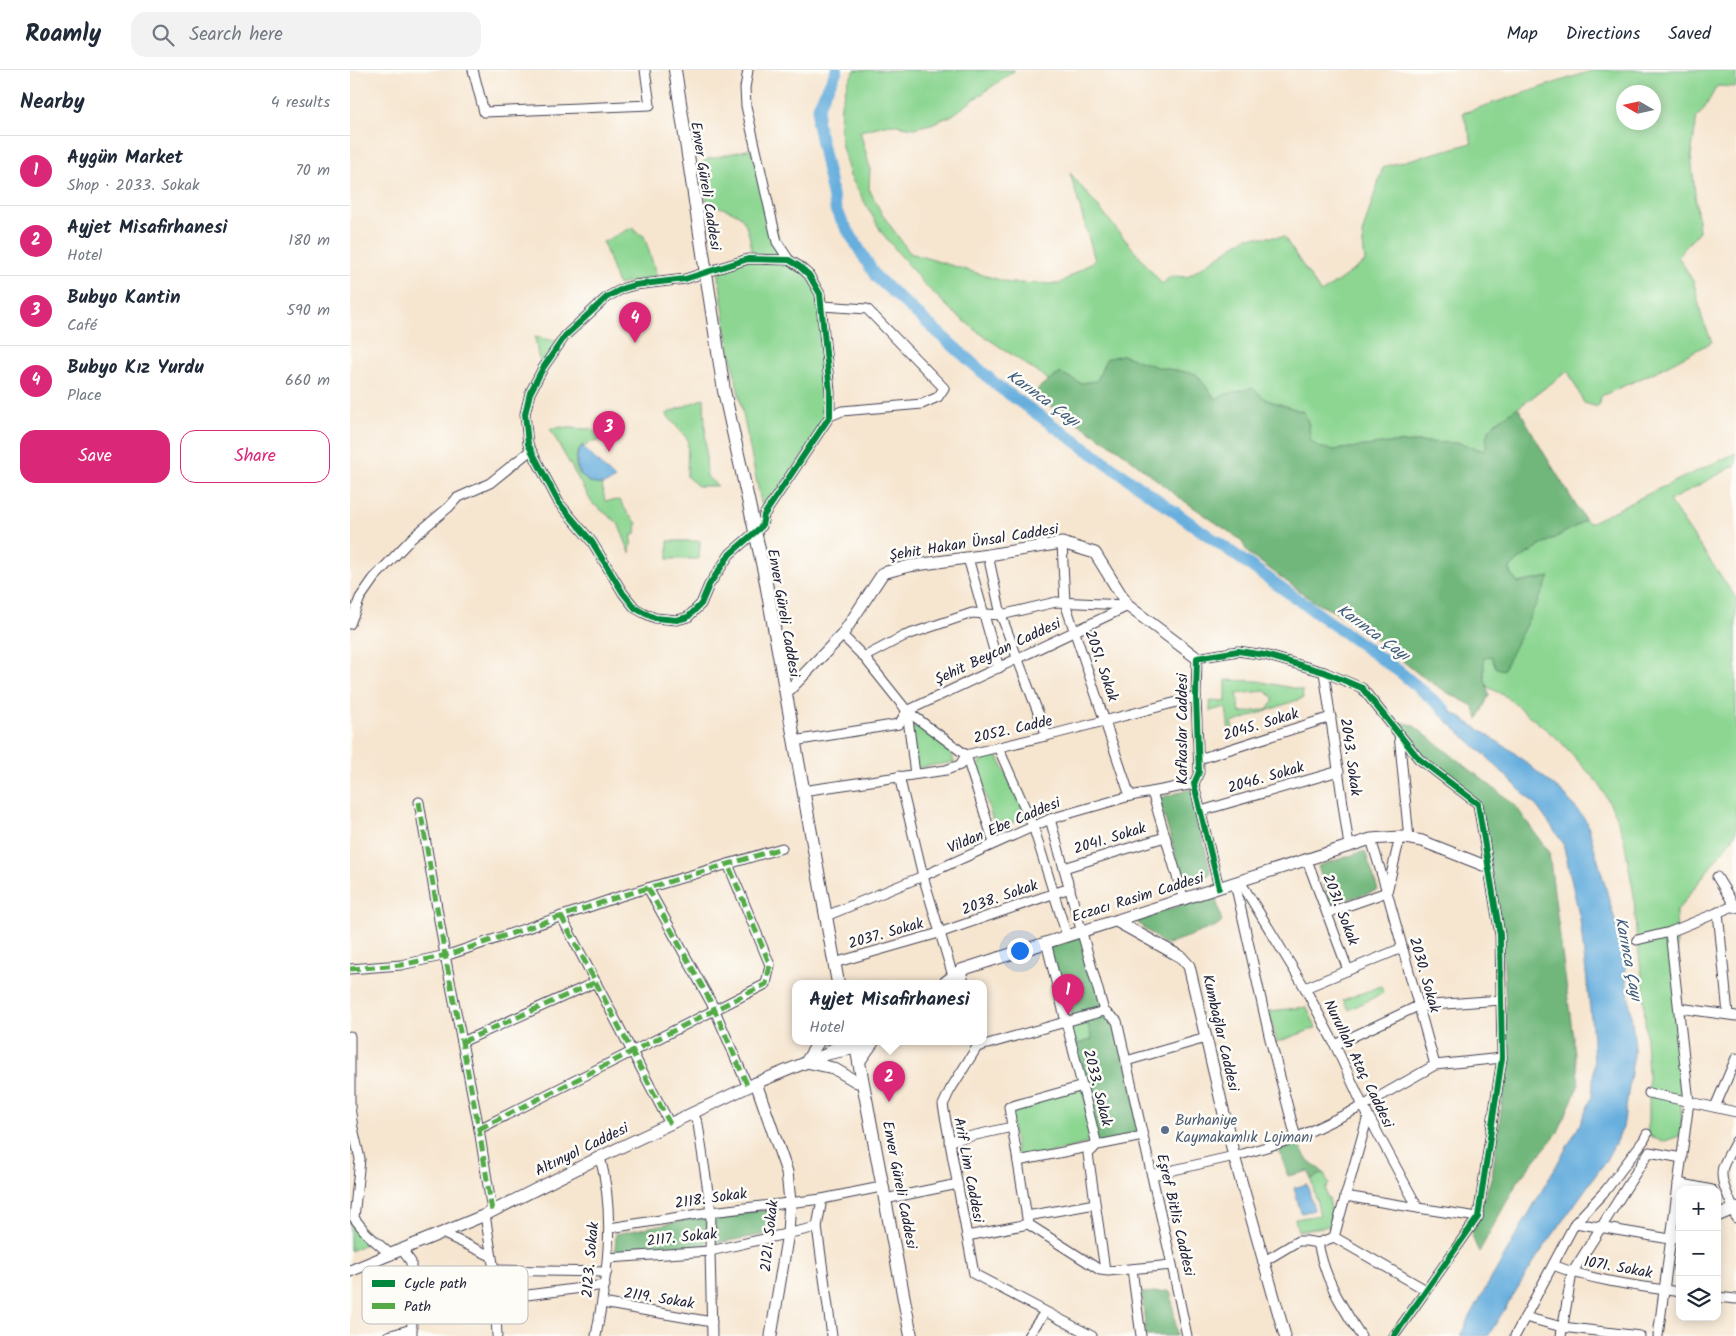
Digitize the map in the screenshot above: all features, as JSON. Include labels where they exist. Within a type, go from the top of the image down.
[{"type":"main road","name":"Enver Güreli Caddesi","points":[[675,70],[731,388],[810,790],[844,980]]},
{"type":"main road","name":"Enver Güreli Caddesi","points":[[684,70],[710,271]]},
{"type":"main road","name":"Enver Güreli Caddesi","points":[[759,529],[837,980]]},
{"type":"main road","name":"Şehit Hakan Ünsal Caddesi","points":[[790,689],[842,635],[883,573],[909,566],[1062,542],[1096,553],[1128,606]]},
{"type":"main road","points":[[1128,606],[1197,658]]},
{"type":"main road","name":"Eczacı Rasim Caddesi","points":[[948,980],[957,973],[1046,942],[1184,900],[1371,839],[1405,838],[1422,841],[1488,867]]},
{"type":"main road","name":"Kumbağlar Caddesi","points":[[1116,921],[1186,961],[1189,966],[1234,1156],[1284,1336]]},
{"type":"main road","points":[[817,1045],[806,1062],[833,1068],[858,1082]]},
{"type":"main road","name":"Altınyol Caddesi","points":[[363,1266],[489,1213],[600,1157],[752,1085],[850,1045]]},
{"type":"main road","name":"Enver Güreli Caddesi","points":[[852,1045],[859,1062],[911,1336]]},
{"type":"main road","name":"Enver Güreli Caddesi","points":[[852,1045],[876,1188],[904,1336]]},
{"type":"main road","points":[[859,1062],[871,1045]]},
{"type":"main road","name":"2121. Sokak","points":[[752,1085],[787,1172],[790,1202],[788,1233],[771,1336]]},
{"type":"main road","points":[[1721,1215],[1735,1212]]},
{"type":"main road","name":"Altınyol Caddesi","points":[[350,1271],[362,1266]]},
{"type":"street","points":[[472,70],[484,112],[650,105],[645,70]]},
{"type":"street","points":[[748,70],[745,88],[746,106],[777,242],[788,260]]},
{"type":"street","points":[[822,306],[867,309],[944,388],[938,397],[922,404],[842,411],[830,416],[764,515],[759,529],[730,554],[718,571],[701,604],[688,617],[677,620],[655,618],[635,608],[623,593],[592,542],[559,503],[528,444],[525,414],[530,393],[543,368],[565,336],[607,297],[624,288],[645,283],[685,279],[748,258],[788,260],[799,266],[809,275],[820,294],[830,392],[830,416]]},
{"type":"street","points":[[350,624],[360,598],[374,578],[412,538],[450,507],[457,498],[490,483],[531,450]]},
{"type":"street","name":"2051. Sokak","points":[[1062,542],[1065,603],[1130,796]]},
{"type":"street","points":[[988,555],[1001,615],[1047,736]]},
{"type":"street","points":[[968,558],[998,668]]},
{"type":"street","points":[[864,657],[904,636],[972,613],[1001,615],[1056,602],[1128,606]]},
{"type":"street","name":"Şehit Beycan Caddesi","points":[[800,740],[898,724],[907,711],[1128,606]]},
{"type":"street","points":[[842,635],[864,657],[907,711],[966,755],[994,843]]},
{"type":"street","points":[[1197,658],[1238,651],[1265,655],[1324,672],[1362,688],[1419,759],[1478,804],[1500,935],[1502,1058],[1478,1217],[1394,1336]]},
{"type":"street","name":"Kafkaslar Caddesi","points":[[1197,658],[1196,697],[1199,772],[1194,784],[1220,888]]},
{"type":"street","name":"2043. Sokak","points":[[1324,672],[1349,846]]},
{"type":"street","name":"2052. Cadde","points":[[810,790],[946,770],[960,765],[966,755],[1196,697]]},
{"type":"street","points":[[907,711],[915,774]]},
{"type":"street","name":"2045. Sokak","points":[[1199,759],[1331,718]]},
{"type":"street","name":"2030. Sokak","points":[[1387,892],[1405,838],[1399,734]]},
{"type":"street","points":[[998,747],[1033,826],[1067,936]]},
{"type":"street","name":"2046. Sokak","points":[[1201,812],[1338,771]]},
{"type":"street","points":[[899,776],[939,933],[962,980]]},
{"type":"street","name":"Vildan Ebe Caddesi","points":[[831,914],[924,876],[1050,819],[1130,796],[1194,784]]},
{"type":"street","points":[[1152,792],[1184,900]]},
{"type":"street","points":[[419,802],[445,955],[478,1128],[489,1213],[493,1266]]},
{"type":"street","name":"Eşref Bitlis Caddesi","points":[[1050,819],[1104,1011],[1116,1021],[1152,1175],[1186,1336]]},
{"type":"street","name":"2041. Sokak","points":[[1064,868],[1165,837]]},
{"type":"street","name":"2030. Sokak","points":[[1371,839],[1435,1065]]},
{"type":"street","points":[[350,969],[401,965],[445,955],[648,888],[782,848]]},
{"type":"street","name":"2031. Sokak","points":[[1306,860],[1348,970]]},
{"type":"street","points":[[478,1128],[766,984],[770,965],[728,864]]},
{"type":"street","points":[[1637,940],[1670,932],[1736,906],[1717,877]]},
{"type":"street","points":[[1238,882],[1269,1035],[1296,1138]]},
{"type":"street","name":"Nurullah Ataç Caddesi","points":[[1238,882],[1305,988],[1335,1045],[1368,1116],[1418,1208]]},
{"type":"street","points":[[648,888],[715,1010],[752,1085]]},
{"type":"street","name":"2038. Sokak","points":[[939,933],[1070,888]]},
{"type":"street","points":[[1327,913],[1387,892]]},
{"type":"street","points":[[1678,1008],[1732,1015],[1718,912]]},
{"type":"street","points":[[561,916],[670,1124]]},
{"type":"street","points":[[1658,1336],[1664,1290],[1675,1236],[1678,1183],[1689,1102],[1670,932]]},
{"type":"street","name":"2037. Sokak","points":[[841,961],[939,933]]},
{"type":"street","name":"2033. Sokak","points":[[1046,942],[1083,1086],[1095,1145],[1088,1154],[1105,1270]]},
{"type":"street","points":[[1305,988],[1402,948]]},
{"type":"street","points":[[462,1042],[596,982]]},
{"type":"street","points":[[1335,1045],[1418,1006],[1501,1000]]},
{"type":"street","name":"Arif Lim Caddesi","points":[[987,1042],[1104,1011]]},
{"type":"street","points":[[350,1036],[350,1107],[360,1159],[352,1217],[367,1234],[391,1255]]},
{"type":"street","points":[[1126,1062],[1206,1038]]},
{"type":"street","name":"Arif Lim Caddesi","points":[[976,1045],[943,1105],[973,1271],[976,1275],[1092,1336]]},
{"type":"street","points":[[1152,1175],[1234,1156],[1296,1138],[1363,1106],[1435,1065],[1502,1058]]},
{"type":"street","points":[[1715,1107],[1736,1058]]},
{"type":"street","points":[[1083,1086],[1011,1105],[1008,1109],[1028,1220],[1100,1270],[1172,1265]]},
{"type":"street","points":[[1649,1094],[1736,1112]]},
{"type":"street","points":[[693,1113],[698,1124],[712,1212],[710,1251],[712,1336]]},
{"type":"street","points":[[1334,1237],[1368,1116]]},
{"type":"street","points":[[949,1141],[1012,1127]]},
{"type":"street","points":[[1515,1336],[1575,1223],[1606,1190],[1644,1140],[1646,1134]]},
{"type":"street","points":[[1018,1161],[1143,1136]]},
{"type":"street","points":[[1735,1212],[1723,1182],[1722,1168],[1736,1141]]},
{"type":"street","points":[[1562,1331],[1572,1273],[1649,1152],[1682,1158]]},
{"type":"street","name":"2123. Sokak","points":[[596,1336],[607,1272],[610,1228],[600,1157]]},
{"type":"street","points":[[1678,1183],[1693,1186]]},
{"type":"street","points":[[885,1200],[958,1184]]},
{"type":"street","name":"2118. Sokak","points":[[610,1228],[712,1212],[822,1199],[876,1188]]},
{"type":"street","points":[[1721,1192],[1728,1193]]},
{"type":"street","points":[[1345,1196],[1478,1217]]},
{"type":"street","points":[[822,1199],[817,1226],[832,1336]]},
{"type":"street","points":[[967,1236],[1095,1204]]},
{"type":"street","points":[[1575,1223],[1600,1228],[1675,1236]]},
{"type":"street","name":"2117. Sokak","points":[[608,1258],[710,1251],[817,1226]]},
{"type":"street","points":[[442,1233],[491,1256]]},
{"type":"street","points":[[1334,1237],[1426,1290]]},
{"type":"street","points":[[1263,1262],[1298,1242],[1318,1243],[1334,1237]]},
{"type":"street","points":[[1318,1243],[1321,1260],[1333,1291],[1361,1336]]},
{"type":"street","points":[[403,1250],[412,1262],[412,1266]]},
{"type":"street","name":"1071. Sokak","points":[[1552,1266],[1572,1273],[1676,1292]]},
{"type":"street","points":[[1132,1268],[1141,1336]]},
{"type":"street","points":[[528,1271],[607,1272]]},
{"type":"street","points":[[528,1295],[605,1285]]},
{"type":"street","points":[[1721,1297],[1736,1299]]},
{"type":"street","name":"2119. Sokak","points":[[602,1304],[712,1322]]},
{"type":"street","points":[[1028,1336],[1046,1312]]},
{"type":"street","points":[[1525,1317],[1562,1331],[1640,1336]]},
{"type":"street","points":[[388,1336],[412,1333]]},
{"type":"green space","points":[[855,70],[1015,70],[951,116],[931,124],[914,128],[890,124],[860,131],[870,168],[869,189],[882,214],[910,253],[1010,283],[1059,284],[1095,260],[1070,173],[1162,284],[1171,276],[1187,277],[1247,237],[1284,237],[1321,293],[1365,262],[1362,234],[1383,167],[1472,143],[1463,113],[1594,70],[1736,70],[1736,87],[1717,86],[1703,111],[1697,116],[1691,156],[1699,231],[1678,256],[1694,283],[1702,318],[1712,342],[1653,373],[1601,396],[1598,407],[1584,403],[1568,371],[1504,418],[1495,422],[1484,451],[1460,443],[1419,442],[1389,443],[1334,450],[1318,447],[1310,439],[1309,425],[1304,412],[1267,400],[1252,388],[1227,394],[1216,399],[1196,374],[1157,367],[1122,355],[1106,359],[1097,381],[1080,383],[1061,373],[1049,380],[978,332],[952,311],[924,284],[882,233],[850,176],[841,143],[841,104],[848,81]]},
{"type":"green space","points":[[751,149],[784,254],[753,255],[747,229],[741,217],[707,203],[704,160]]},
{"type":"green space","points":[[633,227],[636,232],[644,236],[657,276],[618,285],[603,242]]},
{"type":"green space","points":[[748,259],[789,260],[799,266],[820,294],[830,416],[763,512],[727,336],[718,269]]},
{"type":"green space","points":[[535,337],[561,342],[543,368],[538,356]]},
{"type":"green space","points":[[1122,355],[1157,367],[1196,374],[1216,399],[1227,394],[1252,388],[1267,400],[1304,412],[1309,425],[1310,439],[1318,447],[1334,450],[1389,443],[1419,442],[1460,443],[1484,451],[1487,444],[1486,438],[1491,427],[1518,407],[1585,520],[1536,548],[1510,568],[1510,573],[1518,583],[1550,577],[1503,670],[1496,668],[1491,656],[1484,657],[1484,676],[1489,695],[1478,719],[1473,706],[1420,675],[1352,620],[1316,603],[1248,553],[1241,540],[1177,496],[1118,449],[1037,397],[1036,391],[1042,385],[1061,373],[1080,383],[1097,381],[1106,359]]},
{"type":"green space","points":[[704,398],[707,477],[718,486],[698,486],[687,477],[688,440],[666,414]]},
{"type":"green space","points":[[558,427],[591,428],[602,440],[589,443],[584,447],[582,445],[578,452],[576,465],[578,471],[587,481],[602,485],[605,501],[620,500],[628,514],[637,523],[636,534],[632,535],[630,553],[618,523],[592,503],[550,429]]},
{"type":"green space","points":[[1736,453],[1736,465],[1669,501],[1736,598],[1736,833],[1676,912],[1682,1135],[1662,1142],[1647,1134],[1649,1093],[1643,985],[1636,933],[1634,896],[1624,839],[1615,813],[1599,784],[1560,741],[1505,696],[1486,686],[1483,666],[1484,657],[1491,656],[1493,659],[1550,577],[1517,583],[1510,573],[1510,568],[1518,561],[1585,520],[1590,523]]},
{"type":"green space","points":[[668,541],[700,541],[699,559],[668,559]]},
{"type":"green space","points":[[1226,680],[1258,681],[1302,690],[1303,698],[1232,723],[1234,739],[1230,740],[1226,707],[1210,711],[1210,701],[1226,702]],"holes":[[[1265,691],[1273,697],[1273,702],[1269,709],[1240,713],[1237,694]]]},
{"type":"green space","points":[[1401,722],[1413,725],[1515,805],[1549,853],[1579,1084],[1558,1132],[1518,1181],[1479,1252],[1471,1234],[1492,1176],[1508,1059],[1504,966],[1477,801],[1413,755]]},
{"type":"green space","points":[[925,725],[933,735],[950,747],[954,762],[916,768],[911,728]]},
{"type":"green space","points":[[997,755],[1027,817],[995,829],[978,769],[980,761]]},
{"type":"green space","points":[[1192,789],[1211,874],[1184,884],[1159,798]]},
{"type":"green space","points":[[1365,851],[1378,890],[1330,905],[1318,866]]},
{"type":"green space","points":[[1215,895],[1222,922],[1219,925],[1165,945],[1138,923],[1137,919]]},
{"type":"green space","points":[[1082,931],[1104,1011],[1117,1021],[1143,1136],[1095,1145],[1072,1045],[1092,1040],[1086,1017],[1074,1020],[1070,1008],[1063,1010],[1046,942]]},
{"type":"green space","points":[[1381,986],[1383,993],[1349,1010],[1343,1000]]},
{"type":"green space","points":[[1307,1007],[1316,1028],[1277,1042],[1269,1011]]},
{"type":"green space","points":[[1086,1017],[1092,1040],[1072,1045],[1066,1022]]},
{"type":"green space","points":[[1083,1086],[1096,1141],[1018,1161],[1009,1107]]},
{"type":"green space","points":[[1297,1143],[1307,1159],[1324,1173],[1311,1179],[1309,1171],[1288,1176],[1279,1150]]},
{"type":"green space","points":[[1324,1173],[1329,1184],[1325,1189],[1327,1198],[1329,1198],[1332,1215],[1329,1226],[1298,1231],[1295,1219],[1320,1215],[1311,1179]]},
{"type":"green space","points":[[775,1209],[776,1230],[773,1233],[717,1243],[714,1241],[715,1216]]},
{"type":"green space","points":[[707,1216],[706,1247],[619,1254],[615,1251],[616,1234]]},
{"type":"green space","points":[[350,1217],[375,1240],[350,1251]]},
{"type":"green space","points":[[1168,1291],[1171,1293],[1177,1336],[1146,1336],[1142,1293]]},
{"type":"water","points":[[582,446],[615,479],[598,484],[583,478],[577,463]]},
{"type":"water","points":[[1432,699],[1512,751],[1564,794],[1587,822],[1622,945],[1635,1045],[1623,1128],[1605,1162],[1537,1257],[1488,1336],[1460,1336],[1579,1126],[1592,1097],[1594,1064],[1592,1027],[1580,919],[1563,843],[1538,808],[1485,755],[1439,713]]},
{"type":"water","points":[[1307,1184],[1314,1210],[1301,1213],[1294,1188]]},
{"type":"waterway","name":"Karınca Çayı","points":[[837,70],[819,105],[817,122],[836,211],[876,277],[999,387],[1400,672],[1445,710]]},
{"type":"marked path","points":[[419,802],[445,955],[479,1129],[492,1211]]},
{"type":"marked path","points":[[350,969],[401,965],[451,954],[621,896],[782,848]]},
{"type":"marked path","points":[[479,1129],[766,984],[770,965],[728,864]]},
{"type":"marked path","points":[[648,888],[713,1006],[748,1087]]},
{"type":"marked path","points":[[561,916],[670,1124]]},
{"type":"marked path","points":[[462,1042],[596,982]]},
{"type":"cycle path","points":[[748,259],[789,260],[809,275],[820,294],[830,392],[830,416],[764,515],[762,526],[730,554],[709,585],[701,604],[688,617],[677,620],[655,618],[635,608],[623,593],[592,542],[559,503],[528,444],[525,414],[530,393],[543,368],[565,336],[607,297],[624,288],[635,285],[685,279],[748,259]]},
{"type":"cycle path","points":[[1219,888],[1194,784],[1199,772],[1196,697],[1197,658],[1238,651],[1265,655],[1324,672],[1362,688],[1419,759],[1478,804],[1500,935],[1502,1058],[1478,1217],[1394,1336]]},
{"type":"place","name":"Bubyo Kız Yurdu","points":[[635,343]]},
{"type":"place","name":"Bubyo Kantin","points":[[609,452]]},
{"type":"place","name":"Aygün Market","points":[[1068,1015]]},
{"type":"place","name":"Ayjet Misafirhanesi","points":[[889,1102]]},
{"type":"place","name":"Burhaniye Kaymakamlık Lojmanı","points":[[1165,1130]]}]
